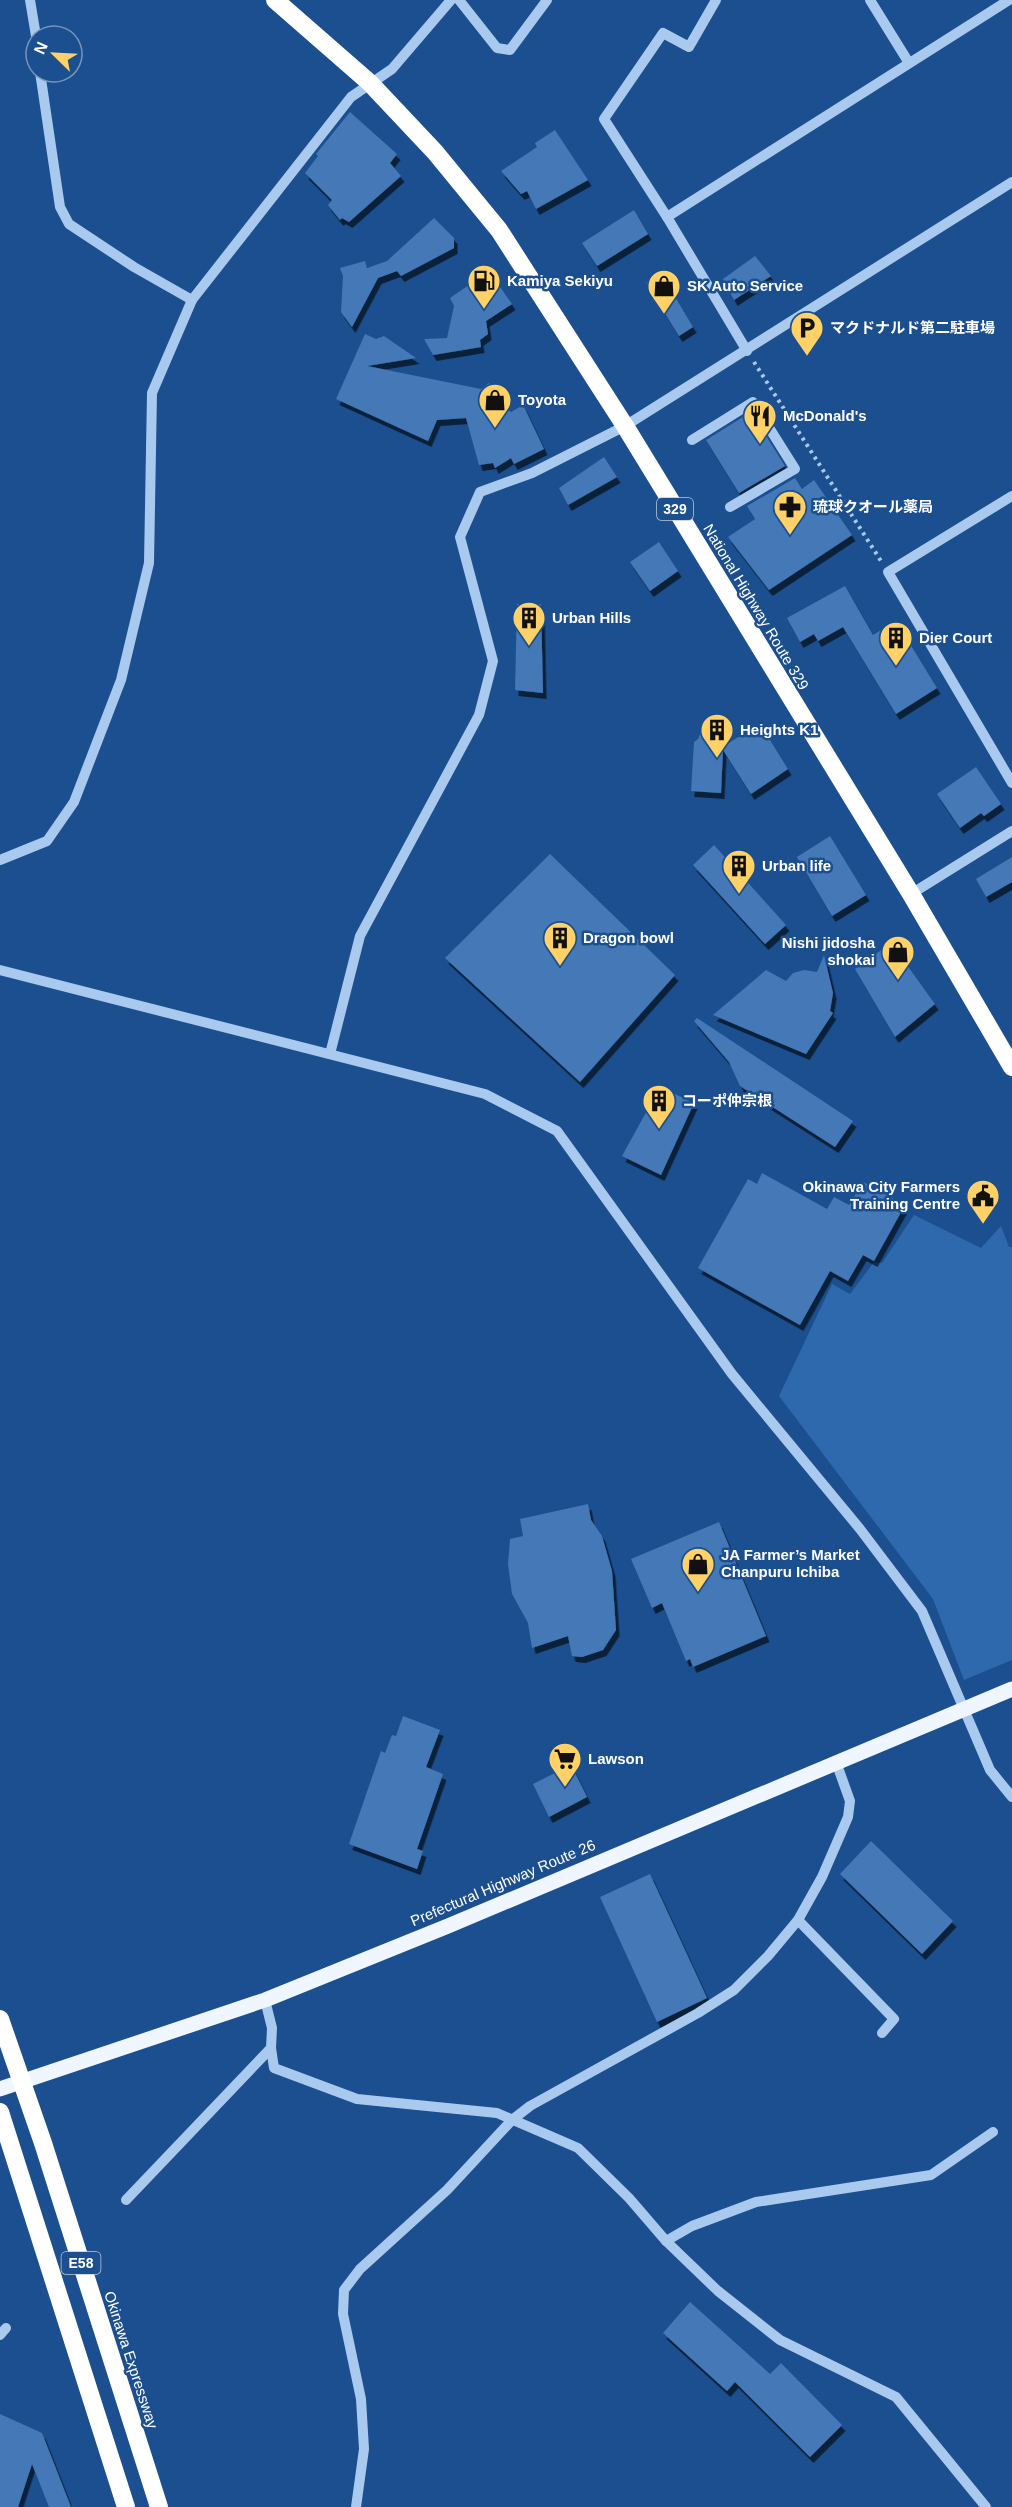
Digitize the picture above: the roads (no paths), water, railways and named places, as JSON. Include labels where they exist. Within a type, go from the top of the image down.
[{"type":"highway","name":"National Highway Route 329","points":[[275,0],[370,83],[435,152],[499,230],[625,426],[911,894],[1012,1067]]},
{"type":"highway","name":"Okinawa Expressway","points":[[0,2019],[43,2144],[159,2507]]},
{"type":"highway","name":"E58","points":[[0,2112],[126,2507]]},
{"type":"main road","name":"Prefectural Highway Route 26","points":[[0,2089],[265,2000],[448,1926],[1012,1689]]},
{"type":"street","points":[[30,0],[34,24]]},
{"type":"street","points":[[0,860],[47,841],[74,802],[121,680],[150,563],[152,393],[192,300],[351,97],[392,69],[451,0]]},
{"type":"street","points":[[459,0],[497,48],[510,50],[547,0]]},
{"type":"street","points":[[716,0],[689,47],[663,33],[604,119],[667,217],[747,351]]},
{"type":"street","points":[[870,0],[909,63]]},
{"type":"street","points":[[667,217],[1009,0]]},
{"type":"street","points":[[42,84],[60,207],[69,224],[134,267],[192,300]]},
{"type":"street","points":[[330,1054],[360,936],[479,715],[493,662],[460,537],[480,492],[532,473],[625,426],[1012,183]]},
{"type":"street","points":[[692,440],[753,402],[795,470],[730,507]]},
{"type":"street","points":[[1012,496],[888,572],[1012,783]]},
{"type":"street","points":[[911,894],[1012,831]]},
{"type":"street","points":[[0,970],[485,1094],[557,1131],[732,1374],[860,1529],[922,1611],[990,1770],[1012,1797]]},
{"type":"street","points":[[356,2507],[364,2449],[362,2409],[343,2314],[344,2290],[360,2269],[447,2190],[512,2120],[530,2106],[698,2013],[734,1990],[768,1956],[798,1920],[822,1877],[848,1816],[850,1801],[836,1762]]},
{"type":"street","points":[[798,1920],[894,2019],[882,2033]]},
{"type":"street","points":[[265,2000],[272,2028],[271,2048],[274,2068],[357,2099],[497,2113],[578,2148],[629,2198],[666,2241],[718,2291],[780,2340],[896,2397],[986,2507]]},
{"type":"street","points":[[126,2200],[271,2048]]},
{"type":"street","points":[[666,2241],[692,2226],[756,2202],[931,2175],[993,2132]]},
{"type":"place","name":"Kamiya Sekiyu","points":[[484,310]]},
{"type":"place","name":"SK Auto Service","points":[[664,315]]},
{"type":"place","name":"マクドナルド第二駐車場","points":[[807,357]]},
{"type":"place","name":"Toyota","points":[[495,429]]},
{"type":"place","name":"McDonald's","points":[[760,445]]},
{"type":"place","name":"琉球クオール薬局","points":[[790,536]]},
{"type":"place","name":"Urban Hills","points":[[529,647]]},
{"type":"place","name":"Dier Court","points":[[896,667]]},
{"type":"place","name":"Heights K1","points":[[717,759]]},
{"type":"place","name":"Urban life","points":[[739,895]]},
{"type":"place","name":"Dragon bowl","points":[[560,967]]},
{"type":"place","name":"Nishi jidosha shokai","points":[[898,981]]},
{"type":"place","name":"コーポ仲宗根","points":[[659,1130]]},
{"type":"place","name":"Okinawa City Farmers Training Centre","points":[[983,1225]]},
{"type":"place","name":"JA Farmer’s Market Chanpuru Ichiba","points":[[698,1593]]},
{"type":"place","name":"Lawson","points":[[565,1788]]}]
